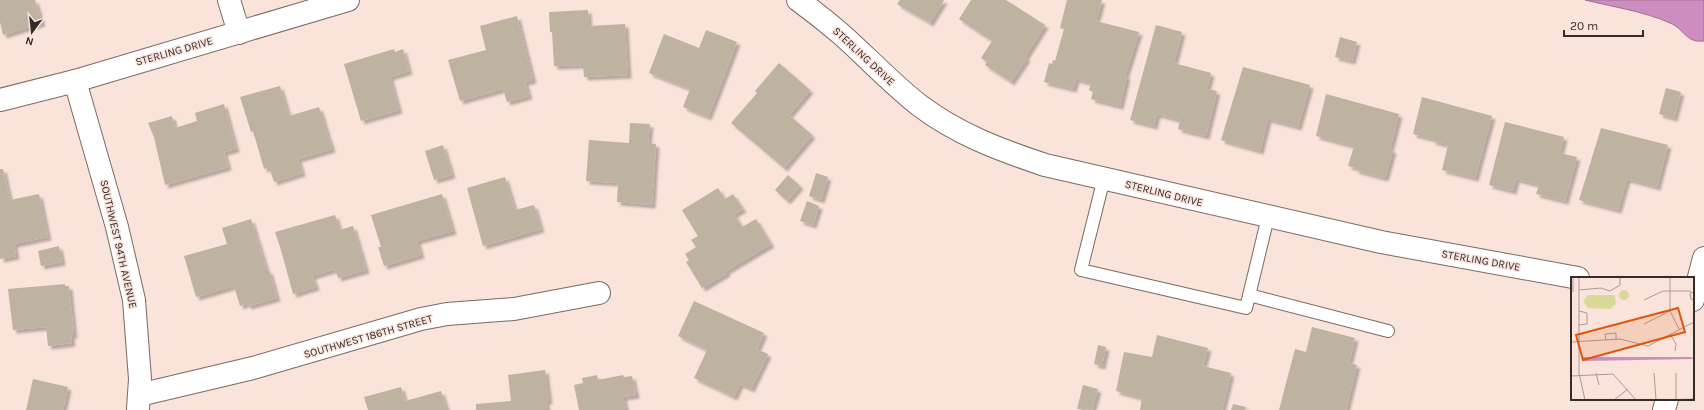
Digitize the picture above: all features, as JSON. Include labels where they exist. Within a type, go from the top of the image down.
[{"type":"street","points":[[229,0],[239,33]]},
{"type":"street","name":"STERLING DRIVE","points":[[0,100],[75,81],[348,0]]},
{"type":"street","name":"STERLING DRIVE","points":[[798,0],[841,34],[920,106],[946,123],[970,136],[1016,155],[1045,165],[1381,242],[1573,277]]},
{"type":"street","name":"SOUTHWEST 94TH AVENUE","points":[[75,81],[117,227],[134,300],[140,379],[138,403]]},
{"type":"street","points":[[1694,295],[1704,258]]},
{"type":"street","name":"SOUTHWEST 186TH STREET","points":[[138,403],[421,319],[447,314],[514,309],[599,293]]},
{"type":"street","points":[[1694,299],[1704,302]]},
{"type":"street","points":[[1664,410],[1667,400]]},
{"type":"lane","points":[[1104,178],[1081,270],[1246,308],[1268,217]]},
{"type":"lane","points":[[1249,295],[1388,331]]},
{"type":"shaded area","points":[[1585,0],[1704,0],[1704,41],[1689,38],[1675,26],[1660,19],[1639,12]]},
{"type":"building","points":[[0,0],[35,0],[42,23],[3,35],[0,22]]},
{"type":"building","points":[[900,0],[944,0],[930,23],[897,4]]},
{"type":"building","points":[[971,0],[1006,0],[1045,25],[1025,57],[1027,58],[1011,82],[985,65],[987,62],[981,58],[992,41],[959,19]]},
{"type":"building","points":[[1067,0],[1102,0],[1096,21],[1139,32],[1125,76],[1127,76],[1120,106],[1091,99],[1093,92],[1089,90],[1091,83],[1076,79],[1073,89],[1044,82],[1049,63],[1052,64],[1053,60],[1055,61],[1064,29],[1060,28]]},
{"type":"building","points":[[588,10],[589,26],[625,24],[628,75],[584,77],[583,65],[554,66],[549,12]]},
{"type":"building","points":[[517,16],[533,80],[525,82],[529,96],[507,102],[503,89],[460,101],[448,60],[486,50],[480,26]]},
{"type":"building","points":[[1156,25],[1182,32],[1174,63],[1211,73],[1207,89],[1217,91],[1206,136],[1178,129],[1180,120],[1157,114],[1154,126],[1130,120]]},
{"type":"building","points":[[706,30],[737,42],[708,117],[683,107],[690,89],[649,73],[664,34],[699,48]]},
{"type":"building","points":[[1340,37],[1357,42],[1352,61],[1335,57]]},
{"type":"building","points":[[394,49],[395,52],[403,49],[409,71],[390,77],[399,110],[361,121],[344,64]]},
{"type":"building","points":[[779,63],[810,90],[789,115],[812,135],[784,168],[731,123],[757,93],[755,91]]},
{"type":"building","points":[[1243,67],[1310,85],[1298,127],[1268,119],[1260,151],[1221,140]]},
{"type":"building","points":[[280,86],[289,116],[319,107],[332,149],[298,159],[302,173],[274,182],[269,167],[264,169],[253,131],[251,132],[240,97]]},
{"type":"building","points":[[1666,88],[1681,92],[1674,118],[1659,114]]},
{"type":"building","points":[[1326,94],[1399,114],[1390,149],[1393,150],[1385,178],[1355,170],[1356,168],[1348,166],[1354,146],[1316,136]]},
{"type":"building","points":[[1422,97],[1492,116],[1475,178],[1442,170],[1448,145],[1432,141],[1433,139],[1413,134]]},
{"type":"building","points":[[224,104],[236,149],[224,152],[228,167],[165,185],[154,137],[148,123],[172,116],[175,128],[197,121],[195,113]]},
{"type":"building","points":[[1505,122],[1564,137],[1560,153],[1577,157],[1565,201],[1536,194],[1539,185],[1516,179],[1513,191],[1489,185]]},
{"type":"building","points":[[630,123],[650,124],[648,143],[656,144],[652,205],[617,202],[618,183],[586,181],[589,140],[629,143]]},
{"type":"building","points":[[1601,128],[1668,145],[1657,187],[1627,179],[1618,210],[1579,200]]},
{"type":"building","points":[[443,145],[452,175],[434,180],[425,151]]},
{"type":"building","points":[[0,169],[3,169],[10,200],[39,194],[48,237],[14,244],[16,256],[0,259]]},
{"type":"building","points":[[816,173],[828,177],[821,200],[809,196]]},
{"type":"building","points":[[788,175],[800,186],[787,201],[775,190]]},
{"type":"building","points":[[505,177],[515,210],[534,205],[541,229],[483,246],[467,188]]},
{"type":"building","points":[[718,188],[725,199],[733,194],[743,209],[734,214],[742,227],[756,219],[771,244],[726,271],[727,273],[702,288],[686,262],[689,260],[685,254],[696,247],[691,240],[698,236],[682,210]]},
{"type":"building","points":[[442,194],[453,231],[417,241],[421,255],[384,266],[378,247],[381,247],[371,215]]},
{"type":"building","points":[[807,201],[819,206],[813,225],[800,221]]},
{"type":"building","points":[[335,215],[340,230],[353,226],[366,270],[338,278],[335,269],[312,276],[316,287],[293,294],[275,232]]},
{"type":"building","points":[[251,219],[277,298],[248,306],[247,303],[240,306],[234,286],[196,297],[184,256],[227,244],[222,228]]},
{"type":"building","points":[[59,246],[62,262],[41,266],[38,251]]},
{"type":"building","points":[[65,284],[65,286],[69,286],[74,335],[71,335],[72,343],[48,346],[46,327],[13,330],[8,289]]},
{"type":"building","points":[[694,301],[764,333],[757,349],[768,354],[751,389],[740,384],[734,397],[694,378],[707,350],[678,336]]},
{"type":"building","points":[[1312,327],[1355,338],[1349,363],[1357,365],[1346,410],[1279,410],[1295,349],[1306,352]]},
{"type":"building","points":[[1157,335],[1208,348],[1203,366],[1231,373],[1222,410],[1140,410],[1142,398],[1116,391],[1124,352],[1152,357]]},
{"type":"building","points":[[1098,345],[1106,347],[1102,366],[1094,364]]},
{"type":"building","points":[[545,370],[549,401],[546,401],[547,410],[476,410],[476,404],[511,401],[508,375]]},
{"type":"building","points":[[597,375],[598,380],[623,375],[624,377],[632,376],[636,395],[623,397],[626,410],[579,410],[574,385],[583,383],[582,378]]},
{"type":"building","points":[[33,379],[68,387],[63,410],[26,410]]},
{"type":"building","points":[[1083,385],[1098,389],[1092,410],[1077,409]]},
{"type":"building","points":[[401,387],[405,401],[441,391],[447,410],[368,410],[364,397]]},
{"type":"building","points":[[1233,404],[1246,407],[1245,410],[1231,410]]}]
